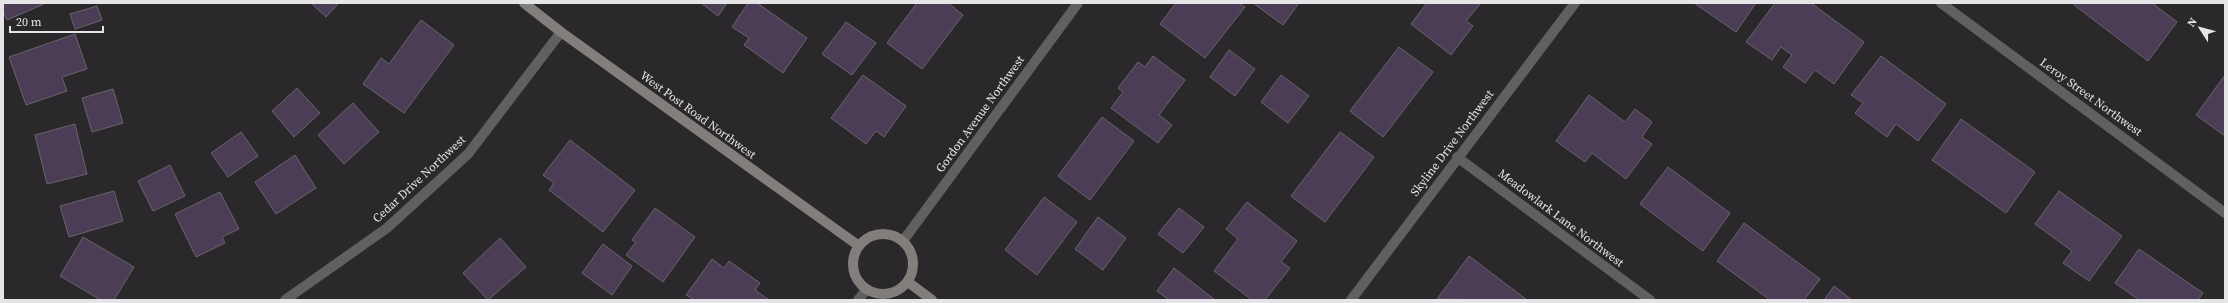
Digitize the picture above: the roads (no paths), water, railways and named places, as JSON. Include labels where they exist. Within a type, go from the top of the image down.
[{"type":"street","name":"West Post Road Northwest","points":[[524,3],[561,32],[859,246]]},
{"type":"street","name":"Gordon Avenue Northwest","points":[[903,241],[1078,3]]},
{"type":"street","name":"Skyline Drive Northwest","points":[[1351,300],[1457,157],[1575,3]]},
{"type":"street","name":"Leroy Street Northwest","points":[[1941,3],[2225,213]]},
{"type":"street","name":"Cedar Drive Northwest","points":[[285,300],[387,228],[468,154],[561,32]]},
{"type":"street","name":"Meadowlark Lane Northwest","points":[[1457,157],[1650,300]]},
{"type":"street","points":[[874,234],[894,235],[903,241],[909,247],[913,260],[912,274],[908,282],[893,292],[884,294],[867,289],[855,274],[853,265],[854,255],[859,246],[874,234]]},
{"type":"street","points":[[908,282],[932,300]]},
{"type":"street","points":[[858,300],[867,289]]}]
